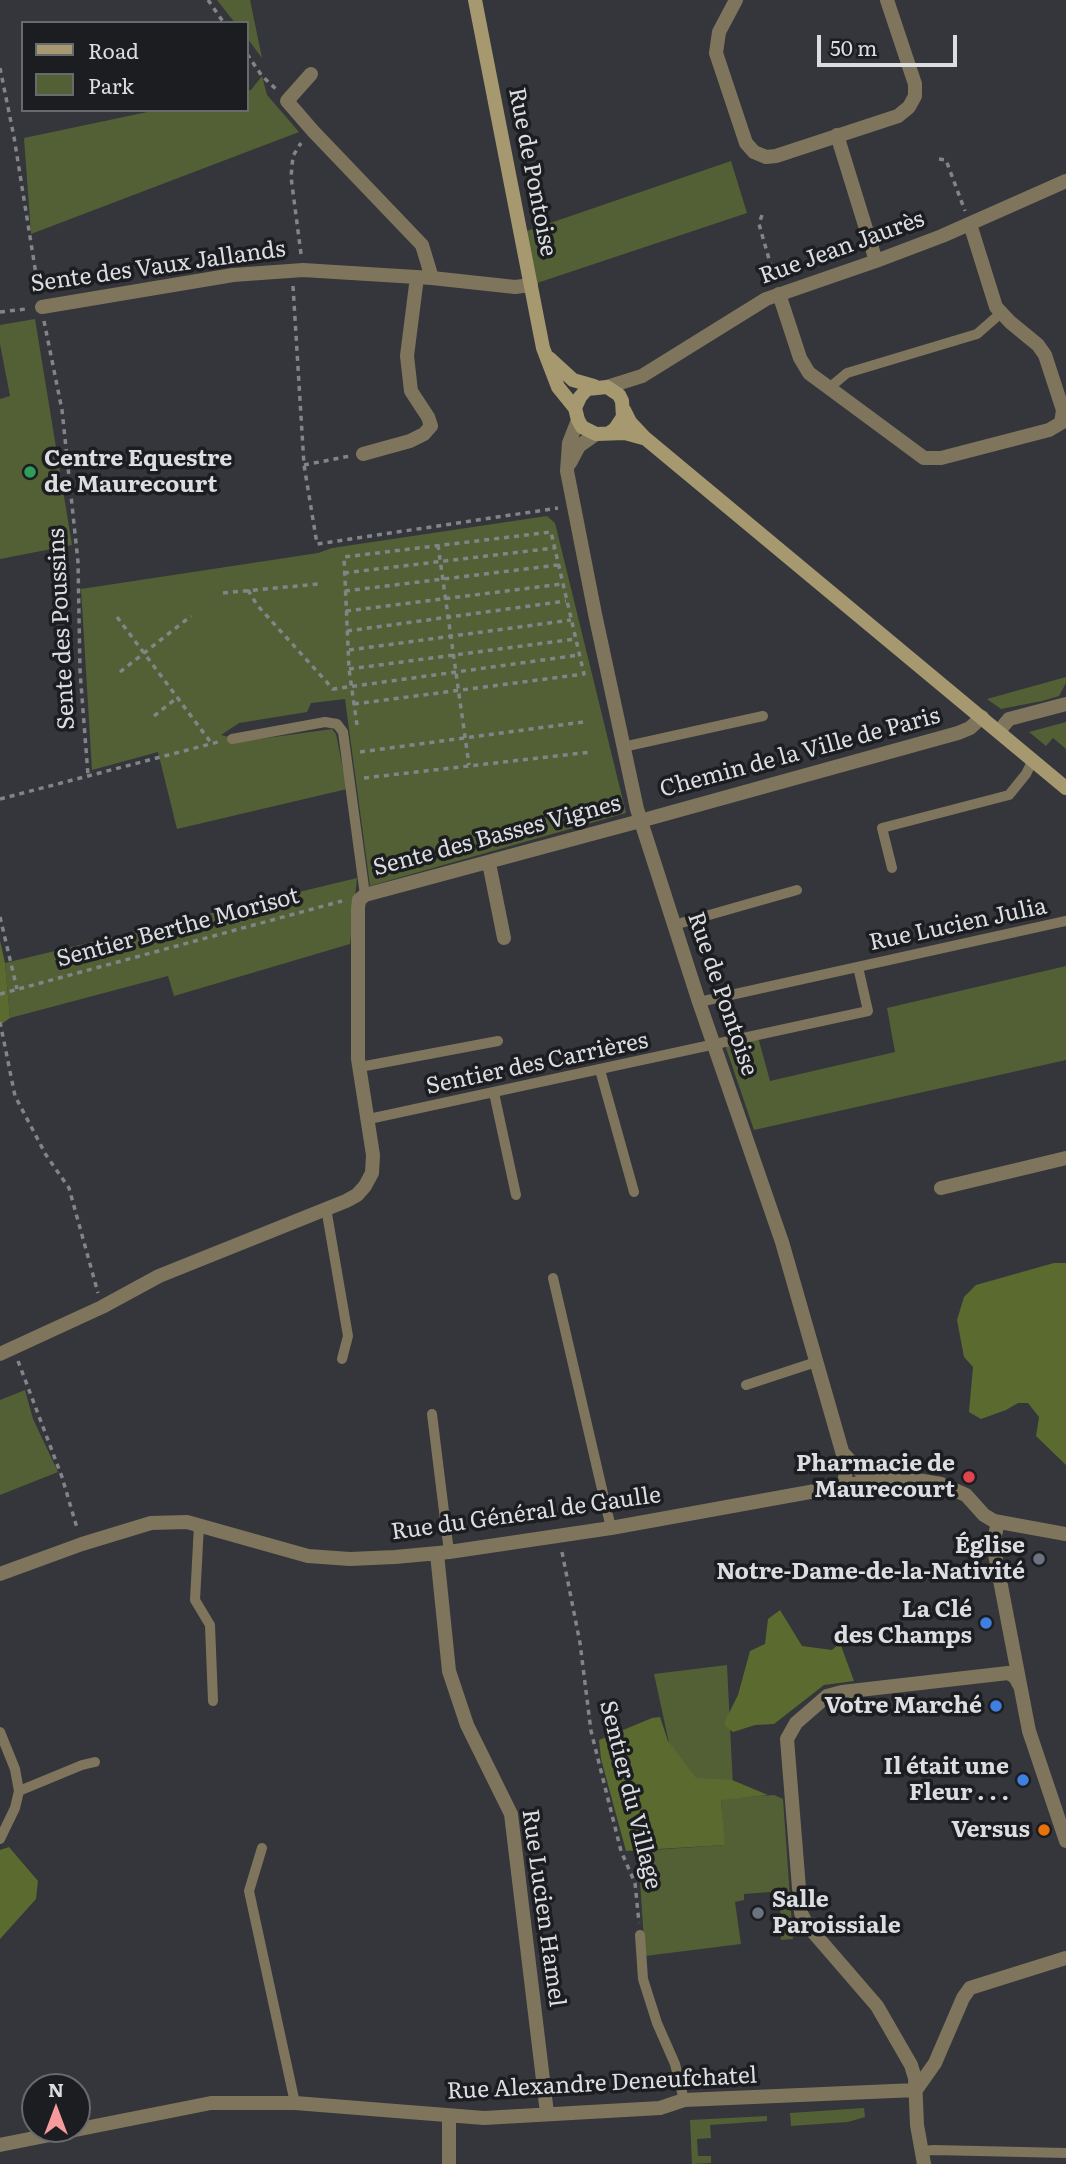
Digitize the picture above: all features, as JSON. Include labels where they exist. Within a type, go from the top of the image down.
[{"type":"main road","name":"Rue de Pontoise","points":[[475,0],[545,352],[558,387],[577,414]]},
{"type":"main road","points":[[545,352],[572,380],[601,386],[619,395],[630,422],[645,439],[1066,788]]},
{"type":"main road","points":[[601,386],[583,392],[577,414],[582,427],[602,433],[625,433],[645,439]]},
{"type":"main road","points":[[602,433],[620,424],[623,405]]},
{"type":"street","points":[[736,0],[719,32],[715,46],[746,143],[761,156],[776,156],[898,116],[909,107],[915,96],[915,84],[887,0]]},
{"type":"street","points":[[311,74],[287,101],[422,245],[432,278]]},
{"type":"street","points":[[837,135],[876,261]]},
{"type":"street","name":"Rue Jean Jaurès","points":[[601,386],[642,376],[766,299],[876,261],[970,224],[1066,181]]},
{"type":"street","points":[[779,294],[804,366],[809,373],[919,455],[932,459],[1063,428],[1063,410],[1045,355],[1038,345],[1001,313],[989,289],[970,224]]},
{"type":"street","name":"Sente des Vaux Jallands","points":[[42,307],[233,275],[298,271],[432,278],[515,287],[531,285]]},
{"type":"street","points":[[363,454],[410,441],[424,434],[431,426],[411,391],[407,356],[417,277]]},
{"type":"street","name":"Rue Jean Jaurès","points":[[623,405],[642,376]]},
{"type":"street","name":"Rue de Pontoise","points":[[577,414],[569,443],[567,471],[622,747],[640,821],[782,1241],[846,1465],[845,1479],[837,1488]]},
{"type":"street","points":[[567,471],[579,446],[602,433]]},
{"type":"street","points":[[999,731],[1009,719],[1066,704]]},
{"type":"street","name":"Chemin de la Ville de Paris","points":[[640,821],[970,728],[982,717]]},
{"type":"street","name":"Sente des Basses Vignes","points":[[7,1352],[102,1307],[159,1276],[357,1195],[372,1173],[369,1119],[360,1067],[359,900],[365,895],[640,821]]},
{"type":"street","points":[[489,863],[504,939]]},
{"type":"street","points":[[941,1188],[1066,1158]]},
{"type":"street","points":[[842,1452],[859,1470],[911,1479]]},
{"type":"street","name":"Rue du Général de Gaulle","points":[[0,1574],[82,1544],[151,1523],[170,1521],[199,1525],[295,1554],[350,1559],[443,1553],[558,1536],[876,1480],[911,1479],[941,1485],[966,1495],[984,1516],[998,1522]]},
{"type":"street","points":[[1066,1534],[998,1522],[993,1544],[1033,1743],[1066,1841]]},
{"type":"street","name":"Rue Lucien Hamel","points":[[443,1553],[449,1671],[467,1725],[511,1814],[547,2113]]},
{"type":"street","points":[[1003,1674],[1013,1666],[1014,1655]]},
{"type":"street","points":[[923,2158],[911,2064],[882,2013],[807,1925],[801,1913],[787,1739],[796,1723],[827,1696],[842,1692],[1003,1674],[1013,1675],[1020,1686]]},
{"type":"street","points":[[916,2090],[935,2063],[963,1998],[970,1988],[1066,1958]]},
{"type":"street","name":"Rue Alexandre Deneufchatel","points":[[0,2145],[211,2103],[295,2103],[484,2118],[660,2108],[684,2100],[916,2090]]},
{"type":"street","points":[[449,2117],[449,2164]]},
{"type":"lane","points":[[829,388],[847,373],[977,334],[1001,313]]},
{"type":"lane","points":[[622,747],[763,716]]},
{"type":"lane","name":"Sente des Basses Vignes","points":[[232,739],[325,722],[337,724],[343,732],[365,895]]},
{"type":"lane","points":[[892,869],[882,828],[1009,795],[1026,774],[1033,760]]},
{"type":"lane","points":[[674,925],[797,890]]},
{"type":"lane","name":"Rue Lucien Julia","points":[[699,1002],[1066,921]]},
{"type":"lane","name":"Rue Lucien Julia","points":[[714,1046],[868,1011],[858,967]]},
{"type":"lane","points":[[360,1067],[498,1041]]},
{"type":"lane","name":"Sentier des Carrières","points":[[369,1119],[714,1046]]},
{"type":"lane","points":[[600,1070],[634,1192]]},
{"type":"lane","points":[[494,1093],[516,1195]]},
{"type":"lane","points":[[326,1208],[348,1336],[342,1359]]},
{"type":"lane","points":[[553,1278],[611,1528]]},
{"type":"lane","points":[[746,1385],[816,1362]]},
{"type":"lane","points":[[432,1414],[443,1553]]},
{"type":"lane","points":[[199,1525],[195,1600],[210,1625],[213,1702]]},
{"type":"lane","points":[[0,1731],[15,1769],[19,1791],[15,1808],[0,1839]]},
{"type":"lane","points":[[19,1791],[95,1762]]},
{"type":"lane","points":[[262,1847],[249,1891],[295,2103]]},
{"type":"lane","points":[[640,1935],[643,1979],[657,2023],[675,2064],[684,2100]]},
{"type":"lane","points":[[923,2158],[934,2150],[1066,2153]]},
{"type":"path","points":[[208,0],[223,21]]},
{"type":"path","points":[[248,55],[262,76],[287,101]]},
{"type":"path","name":"Sente des Poussins","points":[[0,68],[15,137],[42,307],[62,410],[70,474],[78,562],[80,671],[88,775]]},
{"type":"path","points":[[313,131],[293,156],[291,177],[298,271],[304,465],[317,544],[574,506]]},
{"type":"path","points":[[939,159],[946,160],[970,224]]},
{"type":"path","points":[[762,215],[759,224],[779,294]]},
{"type":"path","name":"Sente des Vaux Jallands","points":[[0,312],[42,307]]},
{"type":"path","points":[[304,465],[363,454]]},
{"type":"path","points":[[354,704],[584,674],[551,532],[344,557],[349,669],[357,728]]},
{"type":"path","points":[[438,545],[469,766]]},
{"type":"path","points":[[344,573],[555,548]]},
{"type":"path","points":[[345,591],[559,565]]},
{"type":"path","points":[[223,593],[318,584]]},
{"type":"path","points":[[346,611],[563,584]]},
{"type":"path","points":[[248,590],[257,605],[333,689],[579,655]]},
{"type":"path","points":[[347,631],[567,601]]},
{"type":"path","points":[[120,672],[191,616]]},
{"type":"path","points":[[117,617],[212,744]]},
{"type":"path","points":[[349,650],[571,621]]},
{"type":"path","points":[[349,669],[575,639]]},
{"type":"path","points":[[154,716],[178,697]]},
{"type":"path","points":[[359,740],[360,752],[583,722]]},
{"type":"path","points":[[0,799],[232,739]]},
{"type":"path","points":[[363,778],[591,752]]},
{"type":"path","name":"Sentier Berthe Morisot","points":[[0,994],[365,895]]},
{"type":"path","points":[[0,917],[17,989]]},
{"type":"path","points":[[0,1022],[15,1096],[46,1155],[69,1188],[102,1307]]},
{"type":"path","points":[[7,1352],[62,1477],[82,1544]]},
{"type":"path","name":"Sentier du Village","points":[[558,1536],[580,1643],[591,1731],[621,1851],[635,1882],[640,1935]]},
{"type":"green space","points":[[217,0],[250,0],[262,58],[248,39],[248,21],[233,21]]},
{"type":"green space","points":[[262,76],[267,95],[299,132],[31,234],[24,138],[148,112],[248,112],[248,91]]},
{"type":"green space","points":[[731,161],[747,213],[531,285],[521,233]]},
{"type":"green space","name":"Centre Equestre de Maurecourt","points":[[35,319],[72,545],[0,559],[0,399],[10,396],[0,344],[0,325]]},
{"type":"green space","points":[[547,516],[555,523],[626,813],[370,886],[345,699],[311,703],[307,712],[239,723],[221,735],[245,741],[332,729],[336,734],[347,789],[177,829],[158,752],[92,770],[81,589]]},
{"type":"green space","points":[[1066,677],[1059,696],[1042,701],[1001,709],[987,699]]},
{"type":"green space","points":[[1066,722],[1066,749],[1053,738],[1046,746],[1029,732]]},
{"type":"green space","points":[[357,878],[350,944],[174,996],[168,976],[10,1018],[5,963]]},
{"type":"green space","points":[[0,941],[5,963],[10,1018],[0,1025]]},
{"type":"green space","points":[[1066,966],[1066,1060],[754,1130],[725,1045],[758,1037],[770,1081],[895,1052],[887,1008]]},
{"type":"green space","points":[[1054,1263],[1066,1263],[1066,1465],[1036,1436],[1039,1417],[1028,1403],[1018,1403],[981,1419],[969,1412],[973,1367],[964,1357],[957,1320],[964,1297],[976,1285]]},
{"type":"green space","points":[[25,1390],[33,1419],[58,1472],[0,1495],[0,1400]]},
{"type":"green space","points":[[780,1610],[802,1646],[832,1650],[840,1643],[854,1681],[824,1685],[774,1724],[755,1725],[733,1732],[725,1726],[725,1721],[738,1695],[750,1651],[765,1644],[768,1619]]},
{"type":"green space","points":[[727,1665],[733,1787],[680,1793],[654,1674]]},
{"type":"green space","points":[[660,1717],[668,1741],[696,1778],[732,1780],[768,1795],[721,1800],[725,1845],[626,1851],[601,1759],[599,1740]]},
{"type":"green space","points":[[774,1795],[783,1799],[793,1939],[781,1940],[779,1924],[782,1923],[778,1897],[771,1897],[770,1892],[744,1894],[744,1900],[735,1902],[741,1944],[645,1956],[638,1851],[724,1845],[721,1799]]},
{"type":"green space","points":[[9,1847],[38,1881],[36,1899],[0,1939],[0,1850]]},
{"type":"green space","points":[[864,2108],[865,2117],[848,2122],[791,2126],[790,2113]]},
{"type":"green space","points":[[767,2116],[767,2121],[710,2125],[711,2138],[697,2139],[698,2156],[711,2156],[711,2163],[692,2164],[690,2120]]},
{"type":"place","name":"Centre Equestre de Maurecourt","points":[[30,472]]},
{"type":"place","name":"Pharmacie de Maurecourt","points":[[969,1477]]},
{"type":"place","name":"Église Notre-Dame-de-la-Nativité","points":[[1039,1559]]},
{"type":"place","name":"La Clé des Champs","points":[[986,1623]]},
{"type":"place","name":"Votre Marché","points":[[996,1706]]},
{"type":"place","name":"Il était une Fleur . . .","points":[[1023,1780]]},
{"type":"place","name":"Versus","points":[[1044,1830]]},
{"type":"place","name":"Salle Paroissiale","points":[[758,1913]]}]
